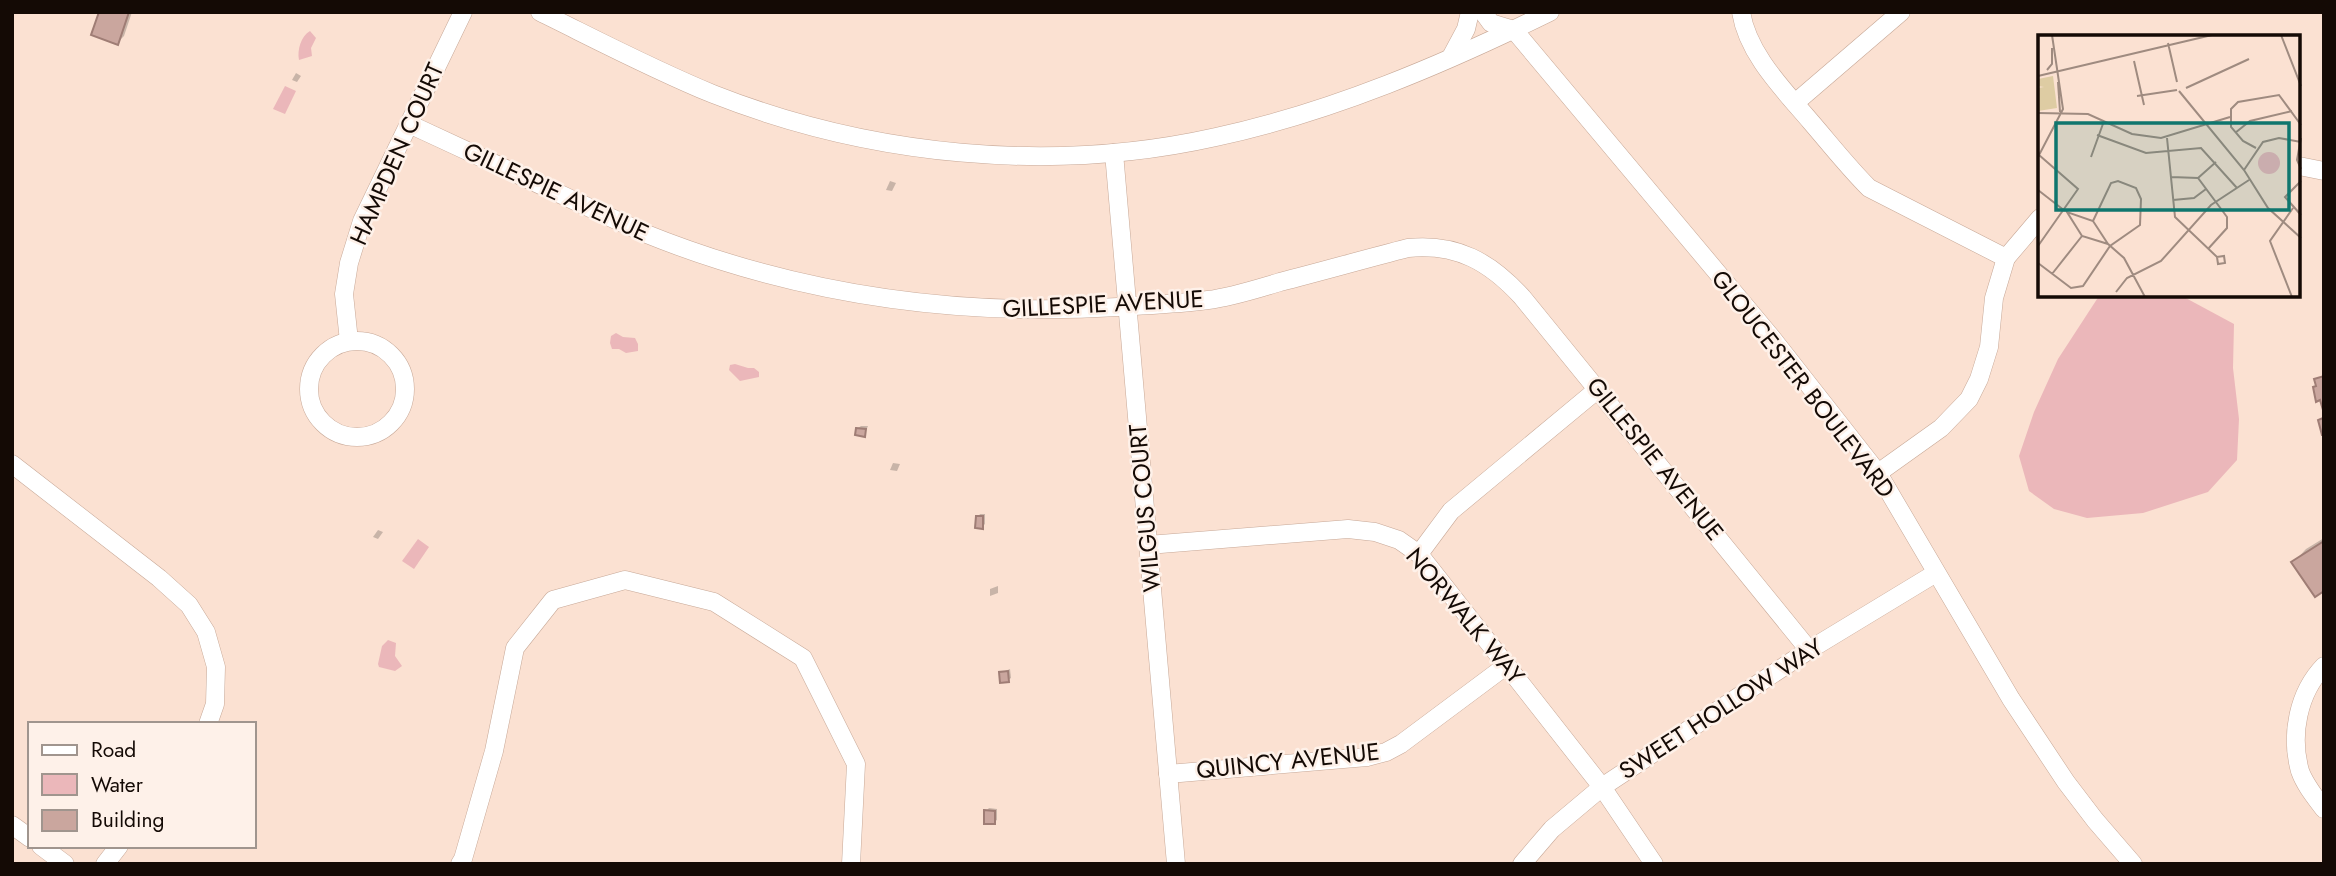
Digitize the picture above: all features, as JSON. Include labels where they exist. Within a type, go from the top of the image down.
[{"type":"street","name":"HAMPDEN COURT","points":[[349,341],[344,294],[349,263],[362,222],[463,12]]},
{"type":"street","points":[[540,12],[714,94],[773,114],[857,137],[901,145],[992,154],[1052,156],[1114,153],[1191,142],[1259,126],[1379,88],[1451,57],[1515,21],[1550,12]]},
{"type":"street","points":[[1451,57],[1466,29],[1470,12]]},
{"type":"street","name":"GLOUCESTER BOULEVARD","points":[[1483,12],[1491,23],[1515,21],[1878,473],[2011,699],[2095,820],[2133,864]]},
{"type":"street","points":[[1741,12],[1749,38],[1762,62],[1869,188],[2006,258]]},
{"type":"street","points":[[1795,103],[1901,12]]},
{"type":"street","name":"GILLESPIE AVENUE","points":[[409,124],[677,247],[759,272],[851,294],[949,306],[1022,310],[1209,300],[1408,248],[1440,247],[1456,251],[1503,277],[1598,389],[1809,650]]},
{"type":"street","name":"WILGUS COURT","points":[[1114,153],[1175,864]]},
{"type":"street","points":[[2301,166],[2324,171]]},
{"type":"street","points":[[1878,473],[1941,428],[1969,399],[1979,379],[1989,347],[1994,298],[2006,258],[2038,220]]},
{"type":"street","points":[[349,341],[370,342],[380,346],[399,364],[404,377],[405,392],[398,415],[380,431],[368,436],[349,436],[330,429],[315,414],[309,393],[310,379],[320,358],[329,350],[349,341]]},
{"type":"street","points":[[1419,554],[1451,511],[1598,389]]},
{"type":"street","points":[[12,464],[159,578],[189,605],[206,632],[216,667],[215,704],[209,722]]},
{"type":"street","name":"NORWALK WAY","points":[[1148,545],[1348,529],[1375,532],[1399,540],[1419,554],[1507,665],[1602,787],[1654,864]]},
{"type":"street","name":"SWEET HOLLOW WAY","points":[[1522,864],[1552,829],[1602,787],[1809,650],[1936,573]]},
{"type":"street","points":[[460,864],[494,751],[515,648],[553,600],[625,580],[713,602],[803,658],[856,764],[851,864]]},
{"type":"street","name":"QUINCY AVENUE","points":[[1168,774],[1367,757],[1385,752],[1401,744],[1507,665]]},
{"type":"street","points":[[2324,666],[2308,686],[2301,704],[2296,746],[2301,772],[2310,791],[2324,809]]},
{"type":"street","points":[[12,825],[28,837]]},
{"type":"street","points":[[44,848],[65,864]]},
{"type":"street","points":[[106,864],[118,848]]},
{"type":"water","points":[[310,31],[316,38],[311,48],[312,56],[299,60],[300,44]]},
{"type":"water","points":[[285,86],[296,91],[285,114],[273,109]]},
{"type":"water","points":[[2098,298],[2186,298],[2234,324],[2233,368],[2239,419],[2237,460],[2208,492],[2143,513],[2087,518],[2054,509],[2029,491],[2019,456],[2034,412],[2058,359]]},
{"type":"water","points":[[616,333],[635,338],[638,351],[626,353],[612,349],[611,336]]},
{"type":"water","points":[[730,365],[754,368],[759,372],[759,377],[740,381],[729,370]]},
{"type":"water","points":[[418,539],[429,547],[414,569],[402,561]]},
{"type":"water","points":[[388,640],[396,643],[395,656],[402,666],[395,671],[379,667],[378,664],[382,646]]},
{"type":"building","points":[[99,12],[129,12],[118,45],[91,35]]},
{"type":"building","points":[[2324,376],[2324,435],[2322,435],[2318,420],[2323,418],[2323,410],[2320,400],[2316,402],[2313,387],[2316,386],[2314,379]]},
{"type":"building","points":[[856,428],[866,429],[865,437],[855,435]]},
{"type":"building","points":[[976,516],[983,516],[983,529],[975,528]]},
{"type":"building","points":[[2324,541],[2324,591],[2315,597],[2291,562]]},
{"type":"building","points":[[1008,671],[1009,682],[1000,683],[999,672]]},
{"type":"building","points":[[984,810],[995,811],[995,824],[984,824]]}]
